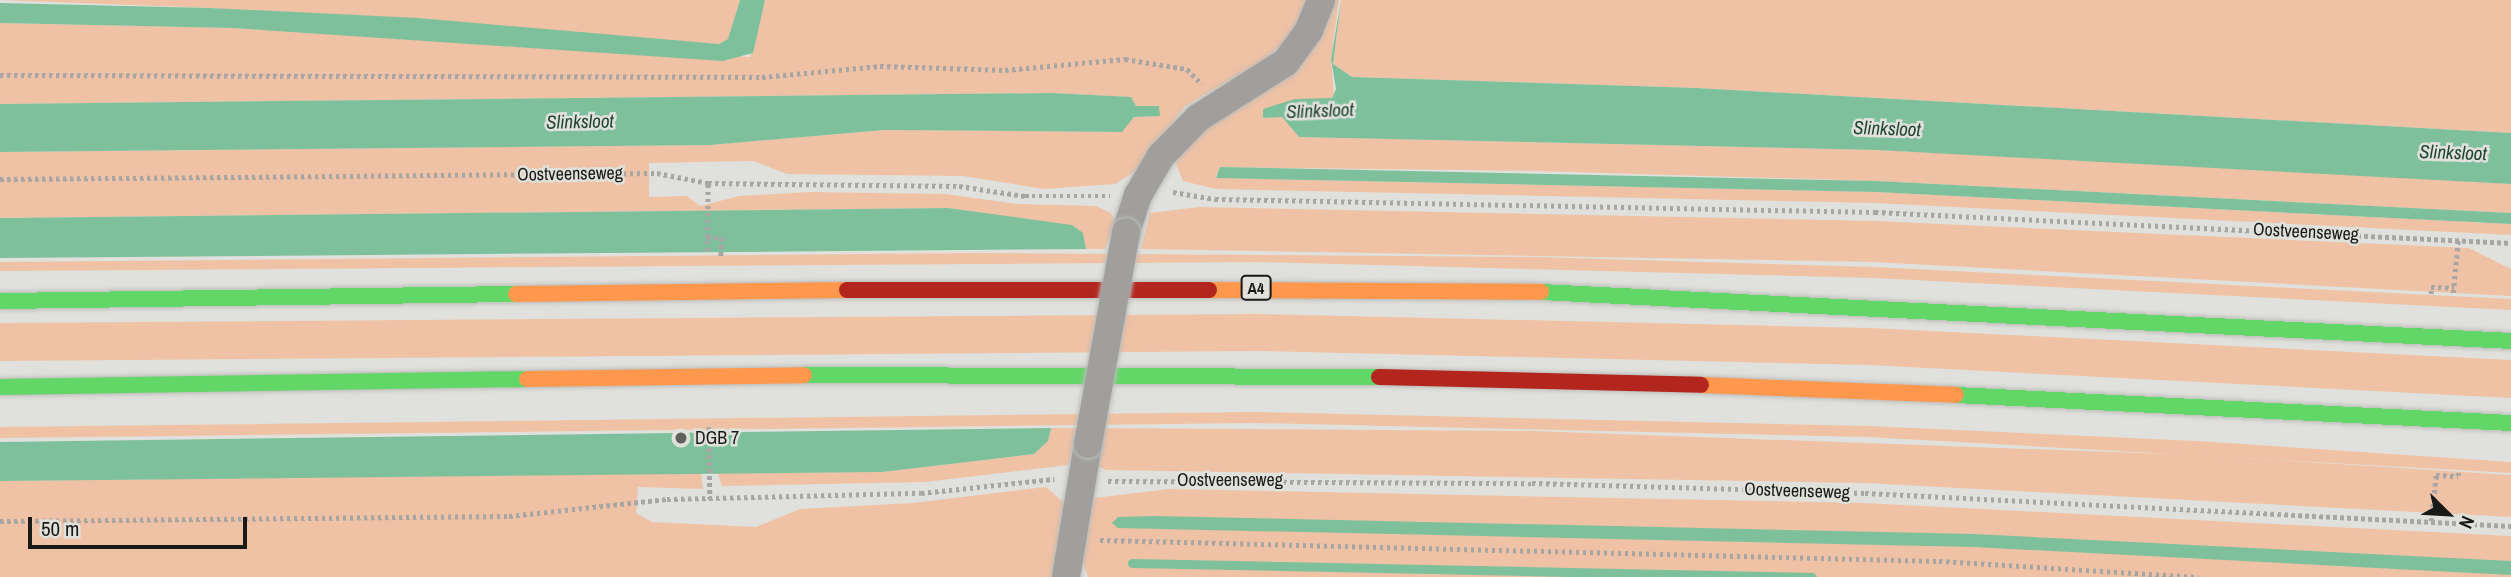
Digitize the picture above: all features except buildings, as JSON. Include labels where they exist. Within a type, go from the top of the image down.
[{"type":"highway","name":"A4","points":[[0,301],[976,288],[1523,292],[2511,341]]},
{"type":"highway","points":[[0,387],[973,373],[1538,379],[2199,404],[2511,423]]},
{"type":"street","points":[[1066,577],[1126,232],[1138,195],[1181,133],[1220,104],[1286,62],[1309,30],[1321,0]]},
{"type":"path","points":[[0,75],[762,77],[880,66],[1005,70],[1125,59],[1187,69],[1220,104]]},
{"type":"path","name":"Oostveenseweg","points":[[0,179],[657,173],[708,183],[926,185],[1025,196],[1138,195],[1157,188],[1215,199],[1861,211],[2511,243]]},
{"type":"path","points":[[707,251],[708,183]]},
{"type":"path","points":[[707,238],[722,238],[721,256]]},
{"type":"path","points":[[2431,294],[2431,287],[2454,291],[2458,240]]},
{"type":"path","points":[[709,428],[710,499]]},
{"type":"path","points":[[709,440],[723,440],[722,428]]},
{"type":"path","points":[[2431,522],[2436,475],[2458,476],[2458,469]]},
{"type":"path","name":"Oostveenseweg","points":[[0,522],[509,516],[710,499],[921,493],[1029,479],[1081,482],[1283,479],[1865,493],[2511,526]]},
{"type":"path","points":[[1071,539],[1939,561],[2199,577]]},
{"type":"shaded area","points":[[0,0],[740,0],[728,40],[719,44],[210,8]]},
{"type":"shaded area","points":[[765,0],[1312,0],[1286,41],[1258,64],[1185,106],[1134,172],[1115,184],[1044,189],[963,176],[787,174],[753,161],[649,163],[649,197],[687,196],[700,206],[739,196],[809,192],[945,194],[1017,204],[1096,206],[1111,213],[1116,223],[1105,249],[1086,249],[1076,227],[948,208],[0,218],[0,152],[710,145],[885,130],[1122,132],[1134,117],[1159,116],[1159,106],[1136,106],[1127,97],[1053,93],[0,104],[0,23],[233,28],[750,57]]},
{"type":"shaded area","points":[[1332,0],[1339,0],[1331,59],[1334,94],[1330,100],[1286,102],[1263,118],[1282,117],[1299,137],[1877,150],[2320,171],[2511,184],[2511,213],[1876,181],[1539,171],[1220,167],[1215,178],[1876,192],[2511,224],[2511,235],[1875,203],[1216,189],[1183,181],[1176,164],[1186,144],[1230,109],[1291,76],[1313,49]]},
{"type":"shaded area","points":[[1341,0],[2511,0],[2511,133],[1696,88],[1352,77],[1333,64]]},
{"type":"shaded area","points":[[1199,207],[1875,221],[2469,248],[2511,269],[2511,296],[1873,262],[1141,249],[1150,213]]},
{"type":"shaded area","points":[[975,253],[1537,257],[1873,267],[2511,299],[2511,310],[1873,278],[1256,262],[0,271],[0,262]]},
{"type":"shaded area","points":[[1256,314],[1871,328],[2511,360],[2511,398],[1869,365],[1256,351],[0,361],[0,323]]},
{"type":"shaded area","points":[[1255,412],[1868,426],[2197,441],[2511,462],[2511,473],[1867,437],[1255,423],[0,438],[0,427]]},
{"type":"shaded area","points":[[1051,428],[1077,428],[1069,465],[925,482],[722,486],[718,473],[882,472],[1034,454],[1048,441]]},
{"type":"shaded area","points":[[1102,428],[1533,431],[2196,455],[2511,475],[2511,517],[1865,483],[1106,470],[1099,467]]},
{"type":"shaded area","points":[[701,473],[703,489],[638,487],[636,513],[652,522],[756,527],[800,509],[913,503],[1046,487],[1064,503],[1056,577],[0,577],[0,481]]},
{"type":"shaded area","points":[[1169,489],[1864,503],[2511,536],[2511,577],[1088,577],[1082,560],[1094,498]]},
{"type":"water","points":[[740,0],[765,0],[753,53],[723,61],[233,28],[0,23],[0,3],[210,8],[418,18],[719,44],[728,39]]},
{"type":"water","name":"Slinksloot","points":[[1341,0],[1333,64],[1352,77],[1696,88],[2511,133],[2511,184],[1877,150],[1299,137],[1282,117],[1263,118],[1263,109],[1295,99],[1332,98],[1336,89],[1331,59]]},
{"type":"water","name":"Slinksloot","points":[[1053,93],[1131,97],[1136,106],[1159,106],[1160,116],[1134,117],[1122,132],[885,130],[710,145],[0,152],[0,104]]},
{"type":"water","points":[[1220,167],[1876,181],[2511,213],[2511,224],[1876,192],[1216,178]]},
{"type":"water","points":[[948,208],[1072,225],[1083,233],[1086,249],[0,258],[0,218]]},
{"type":"water","points":[[1051,428],[1048,441],[1034,454],[882,472],[0,481],[0,442]]},
{"type":"water","points":[[1118,517],[1974,534],[2511,561],[2511,575],[1974,547],[1118,528],[1112,523]]},
{"type":"waterway","points":[[1132,563],[1812,577]]},
{"type":"traffic: fast","points":[[1541,292],[2511,341]]},
{"type":"traffic: fast","points":[[0,301],[516,294]]},
{"type":"traffic: fast","points":[[804,375],[1379,377]]},
{"type":"traffic: fast","points":[[0,387],[527,379]]},
{"type":"traffic: fast","points":[[1956,395],[2511,423]]},
{"type":"traffic: slow","points":[[516,294],[847,290]]},
{"type":"traffic: slow","points":[[1209,290],[1541,292]]},
{"type":"traffic: slow","points":[[527,379],[804,375]]},
{"type":"traffic: slow","points":[[1701,385],[1956,395]]},
{"type":"traffic: jam","points":[[847,290],[1209,290]]},
{"type":"traffic: jam","points":[[1379,377],[1701,385]]},
{"type":"place","name":"DGB 7","points":[[681,438]]}]
